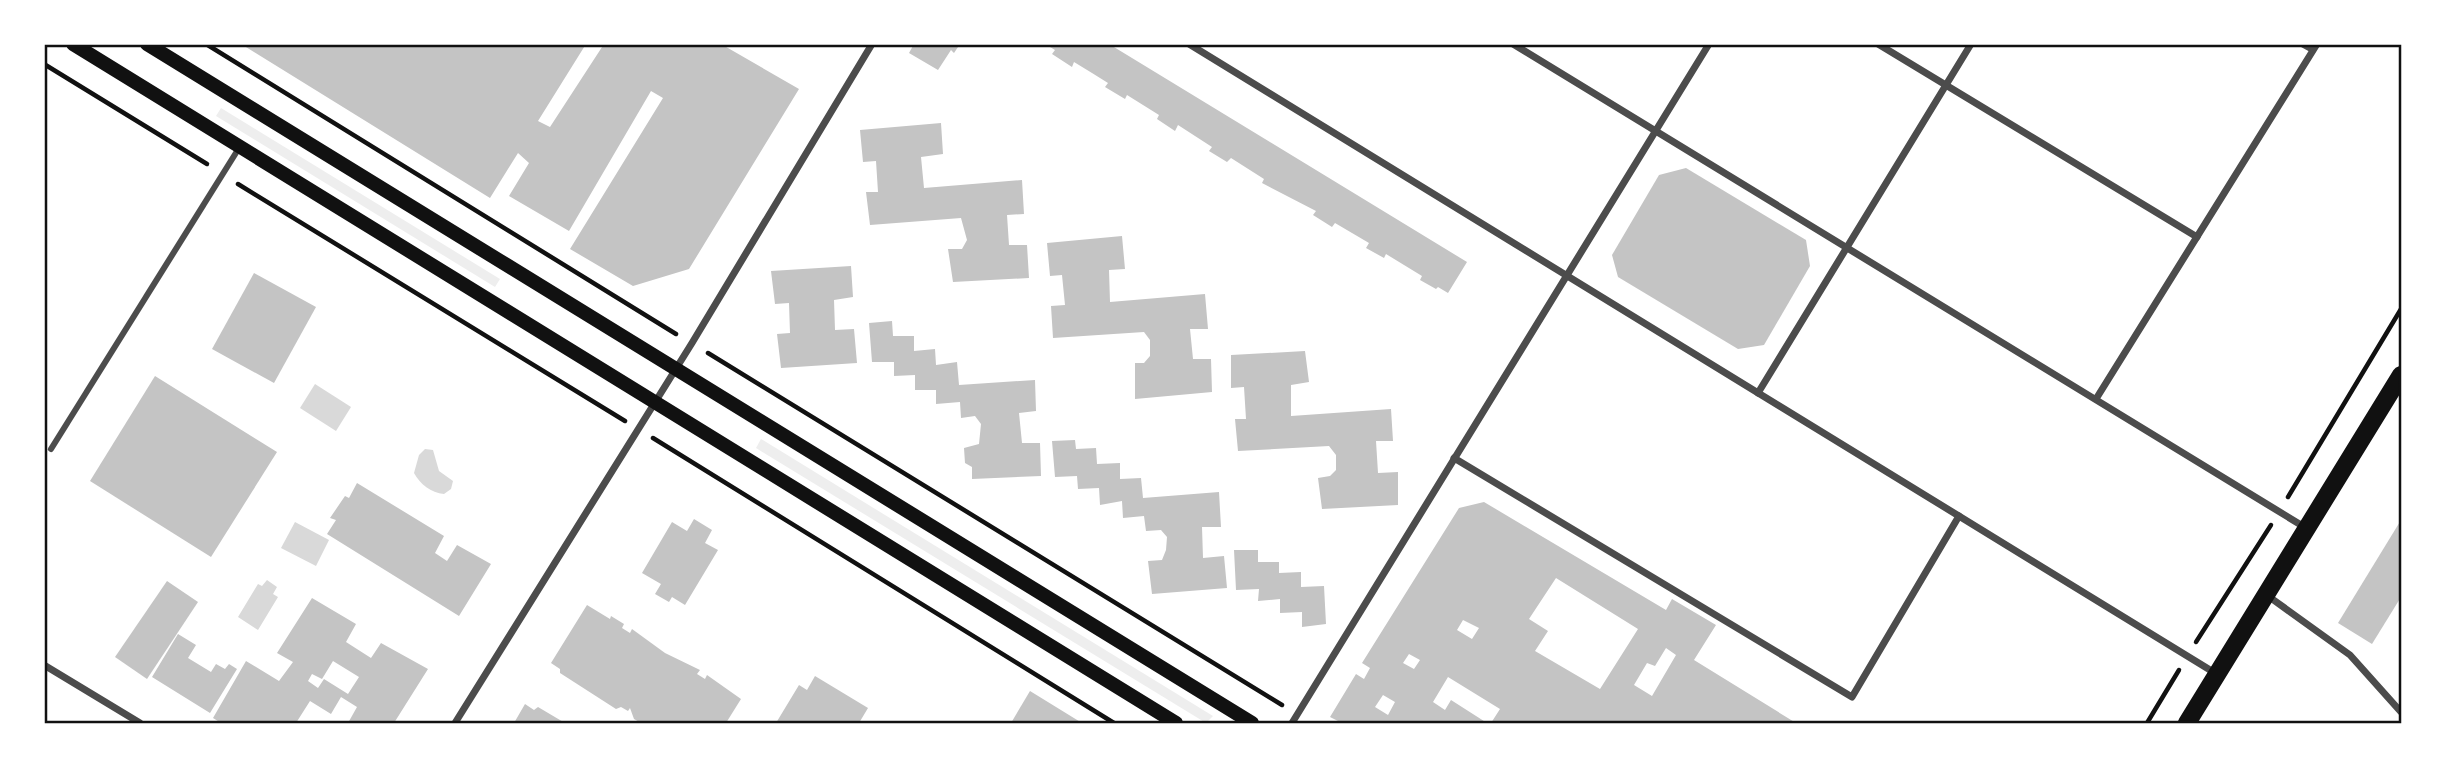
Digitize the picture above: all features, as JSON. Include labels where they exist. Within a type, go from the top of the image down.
[{"type":"main road","points":[[74,44],[1176,723]]},
{"type":"main road","points":[[147,44],[1252,723]]},
{"type":"main road","points":[[2187,723],[2401,375]]},
{"type":"street","points":[[455,723],[636,428],[675,368],[695,345],[872,44]]},
{"type":"street","points":[[1189,44],[2217,674]]},
{"type":"street","points":[[1513,44],[2307,528]]},
{"type":"street","points":[[1292,723],[1709,44]]},
{"type":"street","points":[[1878,44],[2197,237]]},
{"type":"street","points":[[1758,393],[1971,44]]},
{"type":"street","points":[[2096,400],[2315,47],[2302,44]]},
{"type":"street","points":[[51,449],[241,147]]},
{"type":"street","points":[[1454,458],[1853,697],[1959,516]]},
{"type":"street","points":[[2266,595],[2350,655],[2401,712]]},
{"type":"street","points":[[44,665],[140,723]]},
{"type":"path","points":[[206,44],[1297,714]]},
{"type":"path","points":[[44,64],[1114,723]]},
{"type":"path","points":[[2283,506],[2401,309]]},
{"type":"path","points":[[2192,648],[2276,517]]},
{"type":"path","points":[[2147,723],[2181,666]]},
{"type":"shaded area","points":[[221,108],[500,279],[495,287],[216,116]]},
{"type":"shaded area","points":[[315,384],[351,407],[336,431],[300,408]]},
{"type":"shaded area","points":[[761,439],[1213,716],[1206,723],[756,448]]},
{"type":"shaded area","points":[[425,449],[433,450],[439,471],[453,481],[451,489],[444,494],[426,487],[414,473],[419,455]]},
{"type":"shaded area","points":[[295,522],[329,540],[316,566],[281,548]]},
{"type":"shaded area","points":[[267,580],[277,587],[273,594],[278,597],[258,630],[238,617],[258,584],[262,586]]},
{"type":"building","points":[[241,44],[586,44],[538,121],[550,127],[604,44],[721,44],[799,89],[689,269],[633,286],[570,249],[663,98],[651,91],[569,231],[509,196],[529,163],[518,153],[490,198]]},
{"type":"building","points":[[914,44],[960,44],[954,53],[951,50],[938,70],[909,53]]},
{"type":"building","points":[[1045,44],[1109,44],[1467,262],[1448,293],[1438,287],[1436,289],[1420,280],[1422,276],[1386,254],[1384,258],[1366,248],[1369,243],[1335,223],[1332,227],[1313,215],[1316,211],[1262,183],[1264,179],[1231,158],[1227,162],[1209,151],[1212,147],[1178,125],[1175,131],[1157,119],[1159,115],[1127,95],[1125,99],[1105,87],[1108,83],[1092,73],[1074,62],[1072,67],[1052,54],[1055,50]]},
{"type":"building","points":[[941,123],[943,154],[921,157],[924,188],[1022,180],[1024,214],[1007,215],[1009,245],[1027,245],[1029,278],[953,282],[948,249],[962,249],[967,240],[961,218],[870,225],[866,192],[878,192],[876,161],[863,162],[860,130]]},
{"type":"building","points":[[1686,168],[1806,240],[1810,266],[1764,345],[1738,349],[1618,277],[1612,255],[1659,175]]},
{"type":"building","points":[[1122,236],[1125,269],[1109,270],[1110,302],[1205,294],[1208,329],[1190,329],[1193,359],[1211,359],[1212,392],[1135,399],[1135,363],[1144,363],[1150,356],[1150,340],[1144,332],[1053,338],[1051,306],[1065,305],[1062,275],[1050,276],[1047,243]]},
{"type":"building","points":[[851,266],[853,297],[834,300],[835,330],[854,329],[857,363],[781,368],[777,334],[790,333],[789,303],[775,304],[771,271]]},
{"type":"building","points":[[254,273],[316,307],[274,383],[212,349]]},
{"type":"building","points":[[892,321],[893,336],[914,336],[914,351],[935,349],[936,365],[957,362],[959,385],[1035,380],[1036,411],[1019,413],[1022,443],[1040,443],[1041,476],[972,479],[972,467],[965,463],[964,448],[979,444],[981,424],[975,416],[961,418],[960,402],[936,404],[936,390],[915,390],[915,375],[894,376],[894,362],[872,362],[869,323]]},
{"type":"building","points":[[1305,351],[1309,382],[1291,385],[1291,416],[1391,409],[1393,441],[1376,441],[1378,473],[1398,472],[1398,505],[1322,509],[1318,478],[1330,476],[1336,470],[1336,455],[1329,446],[1238,451],[1235,419],[1246,419],[1244,387],[1231,388],[1231,355]]},
{"type":"building","points":[[155,376],[277,452],[211,557],[90,481]]},
{"type":"building","points":[[1075,440],[1076,449],[1096,448],[1097,464],[1120,463],[1120,479],[1141,478],[1143,498],[1219,492],[1221,527],[1202,527],[1203,558],[1224,556],[1227,588],[1152,594],[1148,561],[1162,560],[1167,537],[1161,530],[1146,531],[1144,516],[1123,518],[1122,501],[1100,505],[1099,488],[1078,489],[1077,476],[1055,477],[1052,441]]},
{"type":"building","points":[[357,483],[444,536],[435,553],[447,561],[457,545],[491,564],[459,616],[327,534],[336,520],[330,518],[345,496],[349,498]]},
{"type":"building","points":[[1484,502],[1666,610],[1672,599],[1716,625],[1694,660],[1796,723],[1491,723],[1500,709],[1448,677],[1433,702],[1445,710],[1451,700],[1487,723],[1342,723],[1330,717],[1356,674],[1364,679],[1370,668],[1362,663],[1459,508]],"holes":[[[1556,578],[1638,629],[1600,689],[1535,651],[1548,631],[1529,619]],[[1463,620],[1479,628],[1472,639],[1457,630]],[[1666,648],[1676,655],[1652,696],[1634,685],[1647,663],[1655,666]],[[1409,654],[1420,660],[1414,669],[1403,663]],[[1383,695],[1395,702],[1388,715],[1375,707]]]},
{"type":"building","points":[[694,519],[712,530],[705,543],[718,550],[685,605],[672,597],[669,602],[655,594],[661,584],[642,573],[672,522],[687,531]]},
{"type":"building","points":[[2401,520],[2401,597],[2372,644],[2338,623]]},
{"type":"building","points":[[1234,550],[1258,550],[1258,562],[1279,562],[1279,573],[1301,572],[1301,587],[1324,586],[1326,624],[1302,627],[1302,612],[1280,613],[1280,599],[1258,601],[1259,589],[1236,590]]},
{"type":"building","points":[[167,581],[198,602],[147,679],[115,657]]},
{"type":"building","points":[[312,598],[356,624],[346,642],[371,658],[381,643],[428,669],[394,723],[348,723],[357,707],[341,697],[331,714],[310,701],[296,723],[221,723],[213,718],[246,661],[279,681],[293,662],[277,653]],"holes":[[[333,661],[359,677],[348,694],[324,679],[318,688],[308,681],[312,674],[322,679]]]},
{"type":"building","points":[[587,605],[624,624],[622,628],[630,633],[632,629],[665,653],[700,670],[697,674],[705,679],[707,675],[741,699],[726,723],[641,723],[634,719],[630,708],[628,711],[621,707],[616,709],[560,673],[560,669],[551,663]]},
{"type":"building","points":[[178,634],[196,645],[188,658],[211,672],[216,664],[225,669],[229,664],[237,669],[210,713],[152,677]]},
{"type":"building","points":[[815,676],[868,708],[859,723],[776,723],[799,685],[807,690]]},
{"type":"building","points":[[1030,691],[1082,723],[1011,723]]},
{"type":"building","points":[[525,704],[534,710],[538,707],[565,723],[514,723]]}]
